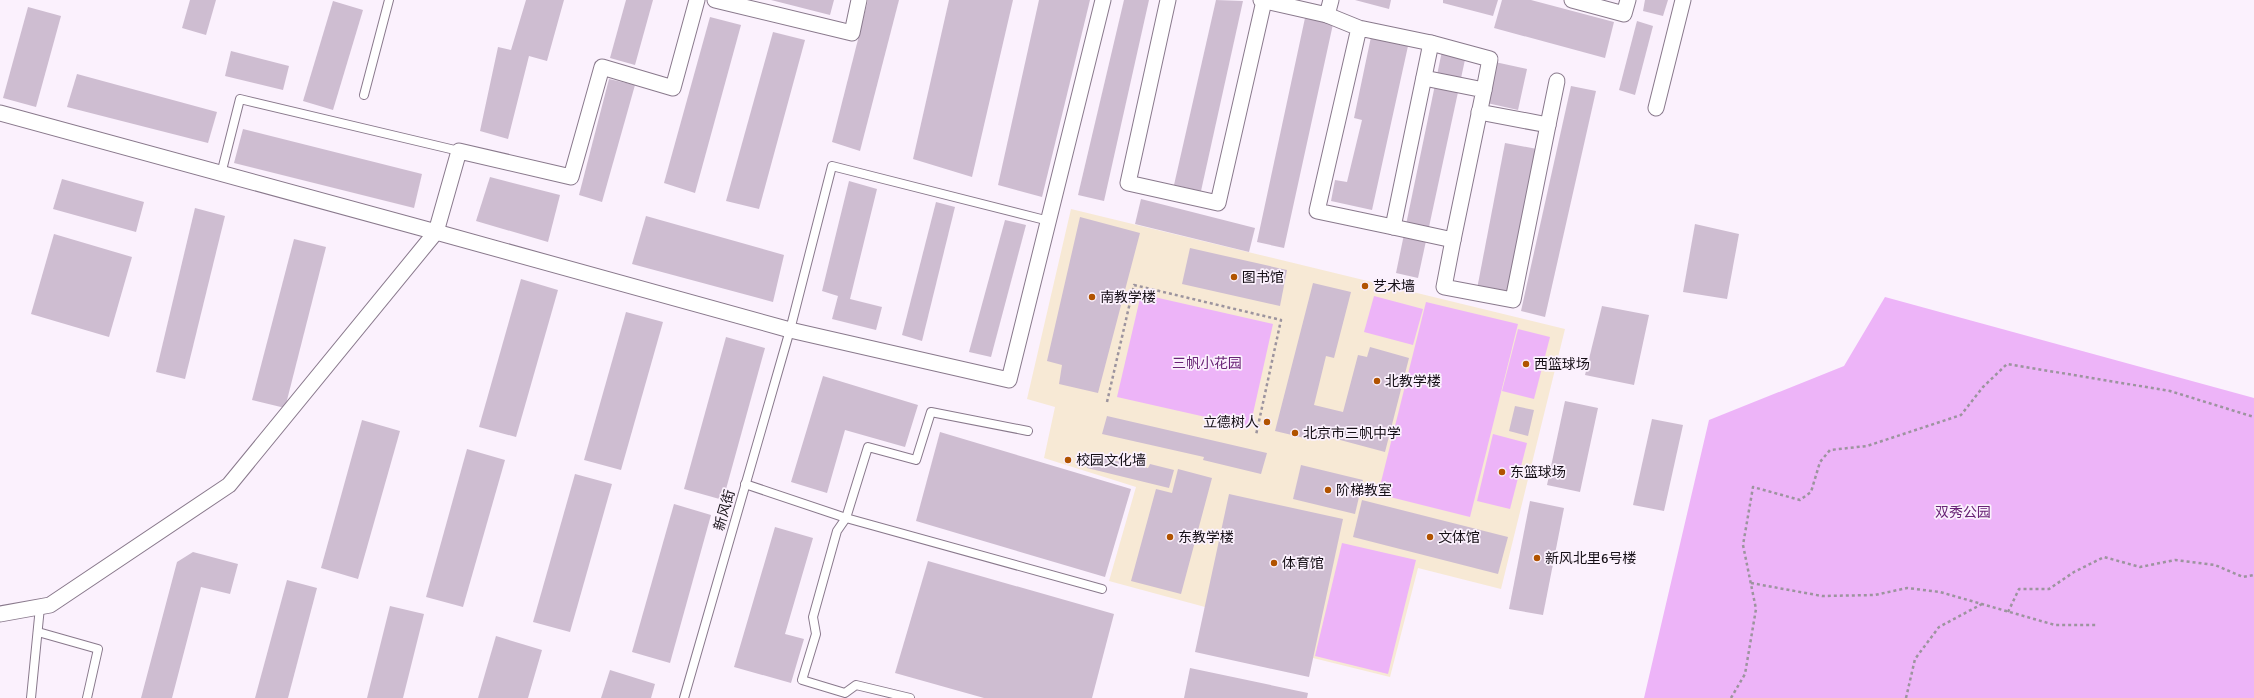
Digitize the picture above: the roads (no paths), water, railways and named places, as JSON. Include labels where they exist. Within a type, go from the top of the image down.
[{"type":"street","points":[[0,614],[50,605],[229,485],[436,232],[459,151],[571,177],[602,67],[673,88],[697,0]]},
{"type":"street","points":[[715,0],[852,33],[859,0]]},
{"type":"street","points":[[0,113],[790,330],[1009,380],[1103,0]]},
{"type":"street","points":[[1168,0],[1128,183],[1218,203],[1262,0],[1327,15],[1359,28],[1431,43],[1490,59],[1444,287],[1513,300],[1557,82]]},
{"type":"street","points":[[1327,15],[1331,0]]},
{"type":"street","points":[[1572,0],[1626,7]]},
{"type":"street","points":[[1656,108],[1682,0]]},
{"type":"street","points":[[1359,28],[1317,211],[1453,240]]},
{"type":"street","points":[[1393,227],[1431,43]]},
{"type":"street","points":[[1424,78],[1484,90]]},
{"type":"street","points":[[1479,112],[1548,126]]},
{"type":"lane","points":[[364,95],[389,0]]},
{"type":"lane","points":[[221,174],[240,99],[459,151]]},
{"type":"lane","name":"新风街","points":[[684,698],[790,330],[832,166],[1049,222]]},
{"type":"lane","points":[[910,698],[856,684],[845,693],[802,680],[816,634],[813,616],[838,531],[846,518],[868,446],[916,460],[931,412],[1028,431]]},
{"type":"lane","points":[[745,484],[846,518],[1102,589]]},
{"type":"lane","points":[[31,698],[40,606]]},
{"type":"lane","points":[[38,632],[98,648],[87,698]]},
{"type":"place","name":"图书馆","points":[[1234,277]]},
{"type":"place","name":"艺术墙","points":[[1365,286]]},
{"type":"place","name":"南教学楼","points":[[1092,297]]},
{"type":"place","name":"西篮球场","points":[[1526,364]]},
{"type":"place","name":"北教学楼","points":[[1377,381]]},
{"type":"place","name":"立德树人","points":[[1267,422]]},
{"type":"place","name":"北京市三帆中学","points":[[1295,433]]},
{"type":"place","name":"校园文化墙","points":[[1068,460]]},
{"type":"place","name":"东篮球场","points":[[1502,472]]},
{"type":"place","name":"阶梯教室","points":[[1328,490]]},
{"type":"place","name":"东教学楼","points":[[1170,537]]},
{"type":"place","name":"文体馆","points":[[1430,537]]},
{"type":"place","name":"新风北里6号楼","points":[[1537,558]]},
{"type":"place","name":"体育馆","points":[[1274,563]]},
{"type":"park label","name":"三帆小花园","points":[[1207,363]]},
{"type":"park label","name":"双秀公园","points":[[1963,512]]}]
